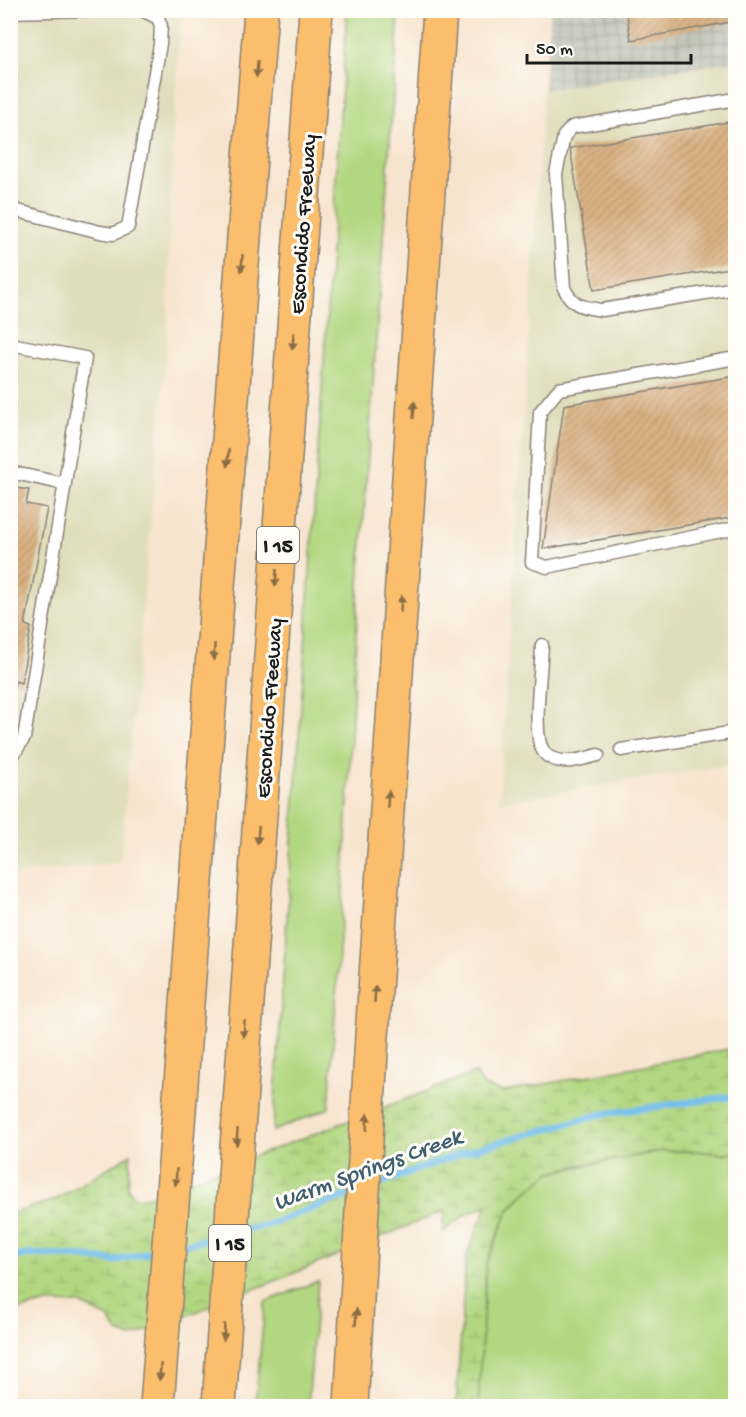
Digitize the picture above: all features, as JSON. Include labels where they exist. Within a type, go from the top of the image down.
[{"type":"highway","points":[[158,1407],[261,10]]},
{"type":"highway","name":"Escondido Freeway","points":[[219,1407],[316,10]]},
{"type":"highway","points":[[351,1396],[371,1052],[440,10]]},
{"type":"lane","points":[[10,12],[91,10]]},
{"type":"lane","points":[[10,206],[18,211],[100,232],[113,234],[128,227],[160,44],[161,26],[158,18],[142,10]]},
{"type":"lane","points":[[735,99],[572,127],[564,136],[556,174],[564,288],[569,300],[583,307],[602,310],[735,288]]},
{"type":"lane","points":[[10,344],[85,358],[24,738],[10,760]]},
{"type":"lane","points":[[735,358],[559,389],[540,412],[532,562],[547,567],[735,528]]},
{"type":"lane","points":[[10,472],[64,484]]},
{"type":"lane","points":[[542,645],[538,729],[540,746],[544,753],[552,759],[572,762],[597,755]]},
{"type":"lane","points":[[621,750],[735,732]]},
{"type":"shaded area","points":[[10,11],[181,11],[172,148],[167,342],[120,862],[11,875]]},
{"type":"shaded area","points":[[550,11],[735,11],[735,61],[544,90]]},
{"type":"shaded area","points":[[735,61],[735,764],[499,802],[544,90]]},
{"type":"green space","points":[[347,11],[399,11],[358,599],[345,860],[329,1108],[273,1131]]},
{"type":"green space","points":[[735,1048],[735,1153],[662,1151],[551,1172],[523,1194],[508,1211],[486,1264],[478,1406],[456,1406],[466,1257],[487,1206],[466,1214],[443,1232],[444,1211],[132,1337],[118,1332],[108,1318],[81,1304],[48,1303],[11,1312],[10,1214],[57,1199],[131,1154],[128,1188],[134,1197],[144,1198],[475,1073],[484,1086],[503,1092]]},
{"type":"green space","points":[[662,1151],[735,1153],[735,1406],[478,1406],[486,1264],[508,1212],[523,1194],[551,1172]]},
{"type":"green space","points":[[318,1281],[308,1406],[255,1406],[265,1302]]},
{"type":"building","points":[[626,10],[736,10],[736,21],[631,40]]},
{"type":"building","points":[[736,121],[736,267],[594,290],[570,148]]},
{"type":"building","points":[[736,376],[736,517],[543,549],[564,405]]},
{"type":"building","points":[[10,487],[29,490],[26,504],[47,508],[25,625],[31,627],[21,683],[15,681],[12,698]]},
{"type":"waterway","name":"Warm Springs Creek","points":[[373,1186],[468,1151],[602,1114],[736,1096]]},
{"type":"waterway","name":"Warm Springs Creek","points":[[240,1231],[267,1225],[354,1193]]},
{"type":"waterway","name":"Warm Springs Creek","points":[[178,1246],[223,1235]]},
{"type":"waterway","name":"Warm Springs Creek","points":[[10,1258],[32,1254],[114,1261],[159,1250]]}]
